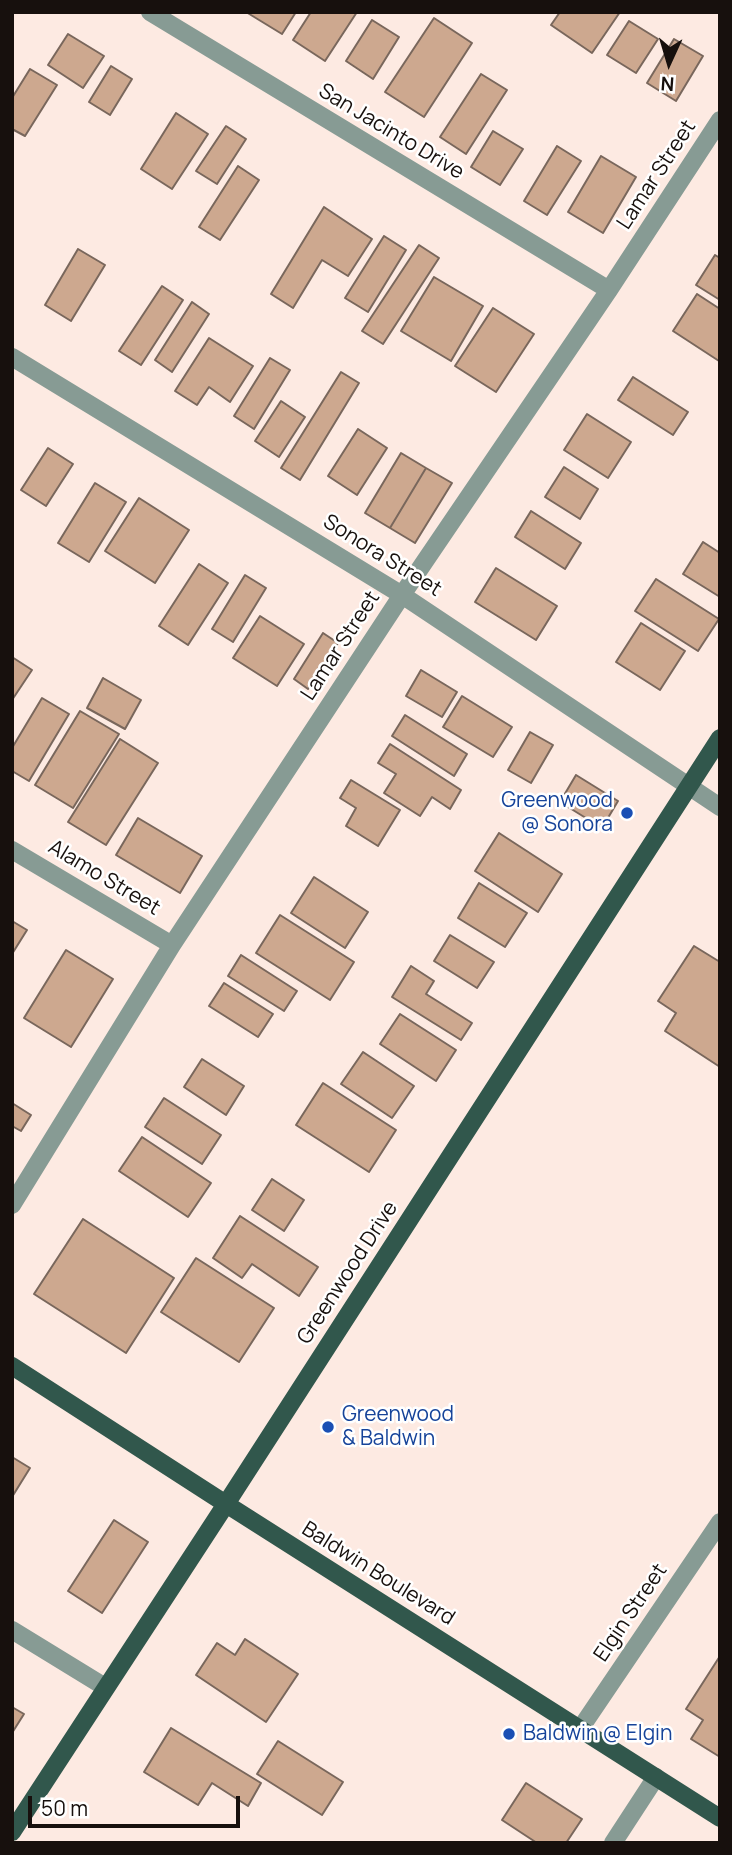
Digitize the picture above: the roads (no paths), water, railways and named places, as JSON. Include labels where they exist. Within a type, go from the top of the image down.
[{"type":"main road","name":"Greenwood Drive","points":[[12,1832],[720,738]]},
{"type":"main road","name":"Baldwin Boulevard","points":[[12,1366],[720,1818]]},
{"type":"street","name":"San Jacinto Drive","points":[[150,12],[609,290]]},
{"type":"street","name":"Lamar Street","points":[[12,1205],[172,945],[402,594],[609,290],[720,120]]},
{"type":"street","name":"Sonora Street","points":[[12,357],[402,594],[720,807]]},
{"type":"street","name":"Alamo Street","points":[[12,850],[172,945]]},
{"type":"street","name":"Elgin Street","points":[[580,1729],[720,1521]]},
{"type":"street","points":[[12,1630],[105,1687]]},
{"type":"street","points":[[613,1843],[656,1777]]},
{"type":"place","name":"Greenwood @ Sonora","points":[[627,813]]},
{"type":"place","name":"Greenwood & Baldwin","points":[[328,1427]]},
{"type":"place","name":"Baldwin @ Elgin","points":[[509,1734]]}]
